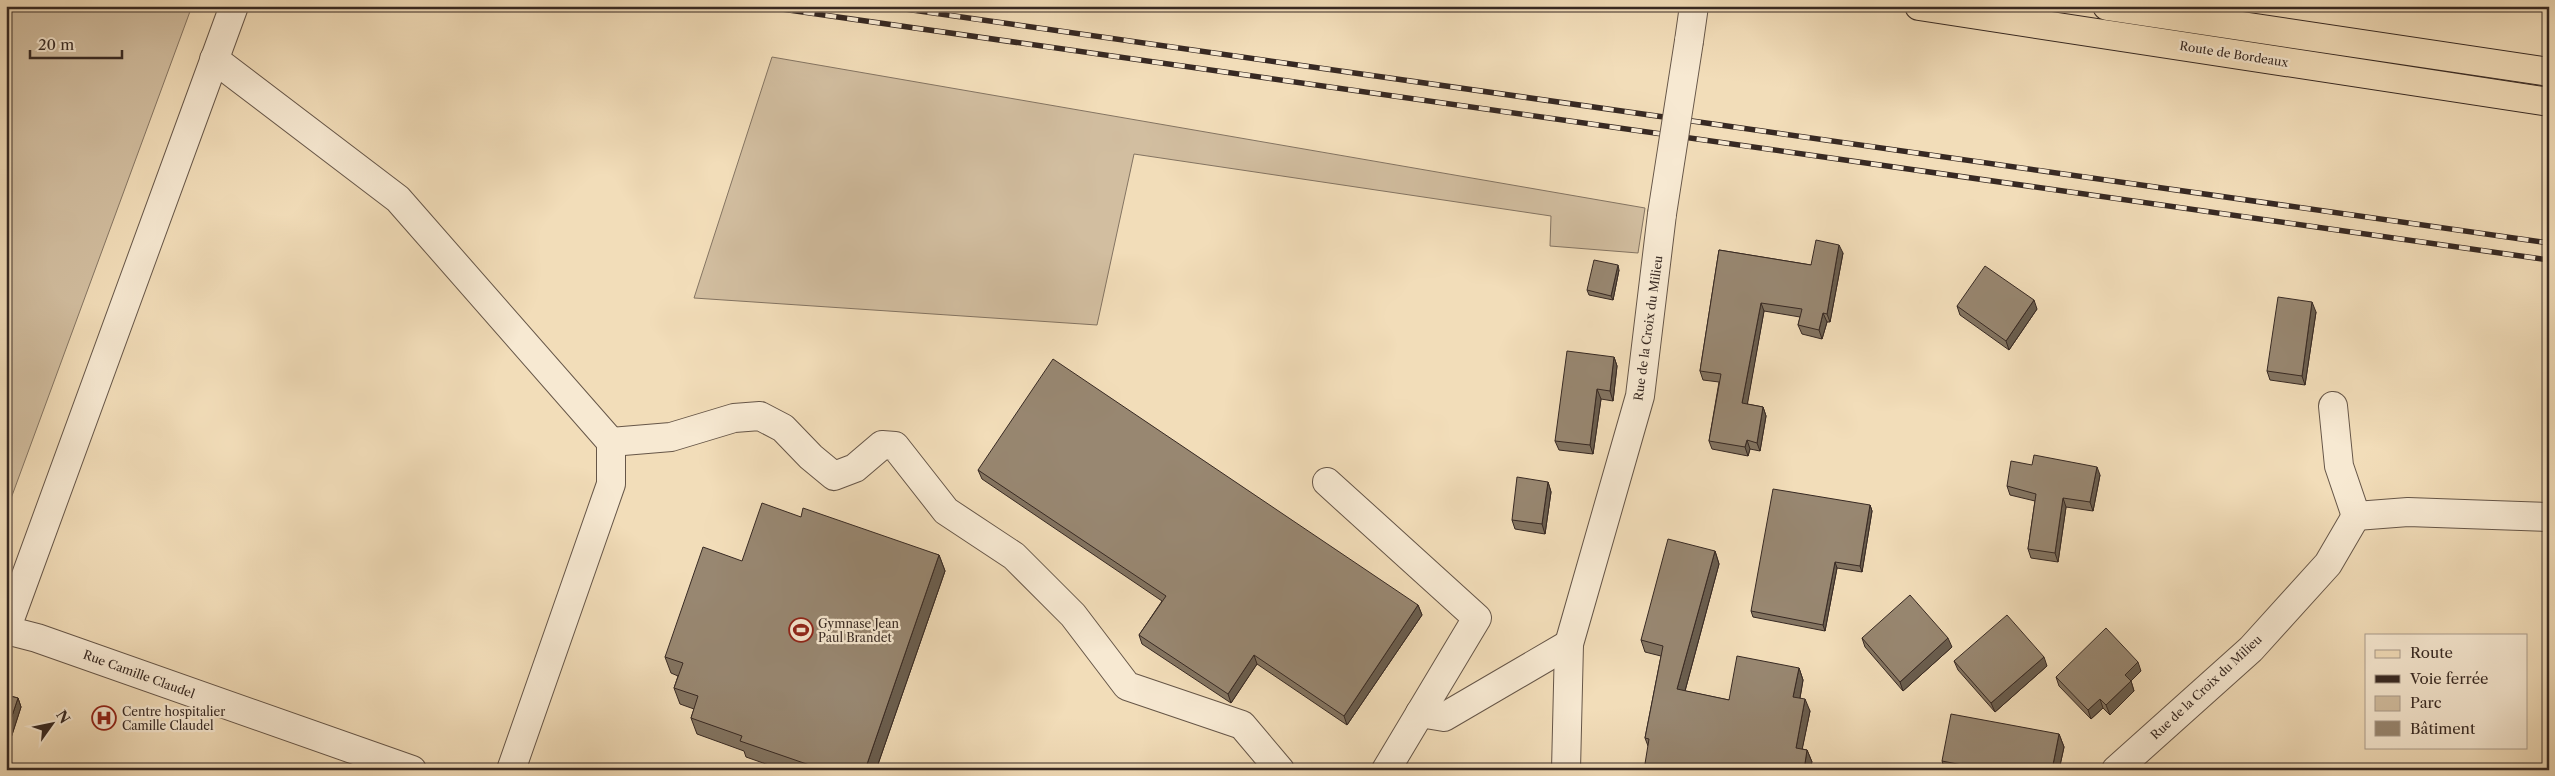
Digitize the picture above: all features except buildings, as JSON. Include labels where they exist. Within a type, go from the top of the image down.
[{"type":"main road","name":"Route de Bordeaux","points":[[1919,6],[2549,102]]},
{"type":"main road","points":[[2106,6],[2549,72]]},
{"type":"street","points":[[6,630],[234,6]]},
{"type":"street","name":"Rue de la Croix du Milieu","points":[[1566,770],[1569,644],[1640,396],[1662,214],[1694,6]]},
{"type":"street","points":[[214,59],[398,199],[611,442],[611,484],[511,770]]},
{"type":"street","points":[[2333,406],[2339,466],[2356,516],[2408,512],[2549,517]]},
{"type":"street","points":[[611,442],[671,437],[734,418],[760,416],[784,428],[811,457],[834,476],[855,468],[882,445],[894,446],[946,511],[1014,556],[1073,616],[1127,686],[1242,724],[1280,770]]},
{"type":"street","points":[[1327,482],[1477,618],[1386,770]]},
{"type":"street","name":"Rue de la Croix du Milieu","points":[[2116,770],[2251,649],[2328,564],[2356,516]]},
{"type":"street","name":"Rue Camille Claudel","points":[[6,630],[37,638],[412,770]]},
{"type":"street","points":[[1420,713],[1444,717],[1569,644]]},
{"type":"green space","points":[[6,6],[192,6],[6,512]]},
{"type":"green space","points":[[772,57],[1645,208],[1638,253],[1550,246],[1551,216],[1134,154],[1097,325],[694,298]]},
{"type":"railway","points":[[760,6],[2549,260]]},
{"type":"railway","points":[[884,6],[2549,243]]},
{"type":"place","name":"Gymnase Jean Paul Brandet","points":[[801,630]]},
{"type":"place","name":"Centre hospitalier Camille Claudel","points":[[104,718]]}]
